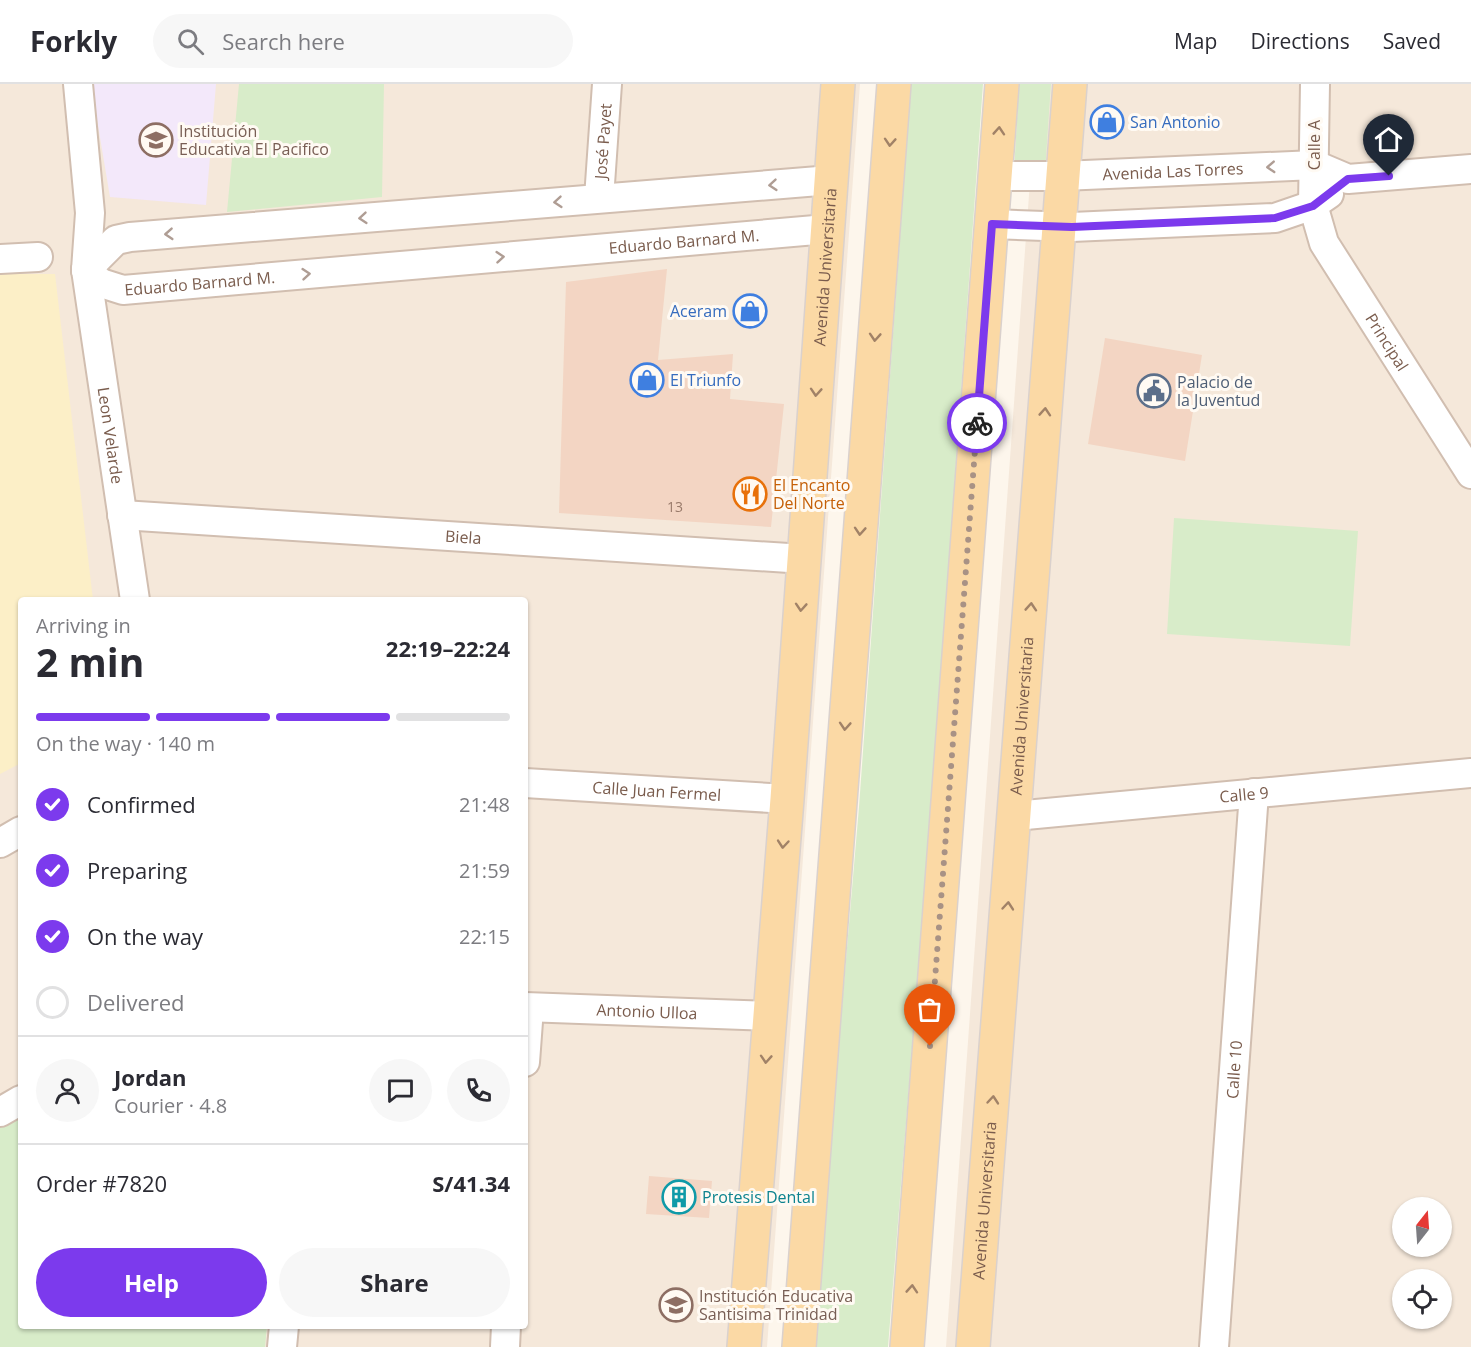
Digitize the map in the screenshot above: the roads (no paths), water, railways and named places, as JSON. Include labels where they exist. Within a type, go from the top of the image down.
[{"type":"main road","name":"Avenida Universitaria","points":[[744,1347],[787,799],[838,84]]},
{"type":"main road","points":[[799,1347],[894,84]]},
{"type":"main road","points":[[907,1347],[1002,84]]},
{"type":"main road","name":"Avenida Universitaria","points":[[973,1347],[1070,84]]},
{"type":"street","name":"Leon Velarde","points":[[78,84],[90,213],[86,270],[135,597]]},
{"type":"street","name":"José Payet","points":[[599,198],[607,84]]},
{"type":"street","name":"Calle A","points":[[1313,206],[1315,84]]},
{"type":"street","name":"Avenida Las Torres","points":[[996,176],[1062,176],[1314,165],[1348,179],[1471,169]]},
{"type":"street","points":[[992,224],[1059,227],[1275,218],[1313,206],[1348,179]]},
{"type":"street","points":[[86,270],[116,240],[130,237],[831,180]]},
{"type":"street","name":"Principal","points":[[1313,206],[1324,243],[1470,472]]},
{"type":"street","name":"Eduardo Barnard M.","points":[[86,270],[101,283],[123,290],[827,229]]},
{"type":"street","points":[[0,259],[38,257]]},
{"type":"street","name":"Biela","points":[[122,515],[804,559]]},
{"type":"street","name":"Calle 9","points":[[1015,816],[1471,772]]},
{"type":"street","name":"Calle Juan Fermel","points":[[528,783],[787,799]]},
{"type":"street","name":"Calle 10","points":[[1214,1347],[1254,793]]},
{"type":"street","points":[[0,843],[18,833]]},
{"type":"street","name":"Antonio Ulloa","points":[[528,1007],[769,1016]]},
{"type":"street","points":[[0,1112],[18,1102]]},
{"type":"street","points":[[282,1347],[284,1329]]},
{"type":"street","points":[[505,1347],[506,1329]]},
{"type":"place","name":"San Antonio","points":[[1107,122]]},
{"type":"place","name":"Institución Educativa El Pacifico","points":[[156,140]]},
{"type":"place","name":"Aceram","points":[[750,311]]},
{"type":"place","name":"El Triunfo","points":[[647,380]]},
{"type":"place","name":"Palacio de la Juventud","points":[[1154,391]]},
{"type":"place","name":"El Encanto Del Norte","points":[[750,494]]},
{"type":"place","name":"Protesis Dental","points":[[679,1197]]},
{"type":"place","name":"Institución Educativa Santisima Trinidad","points":[[676,1305]]}]
